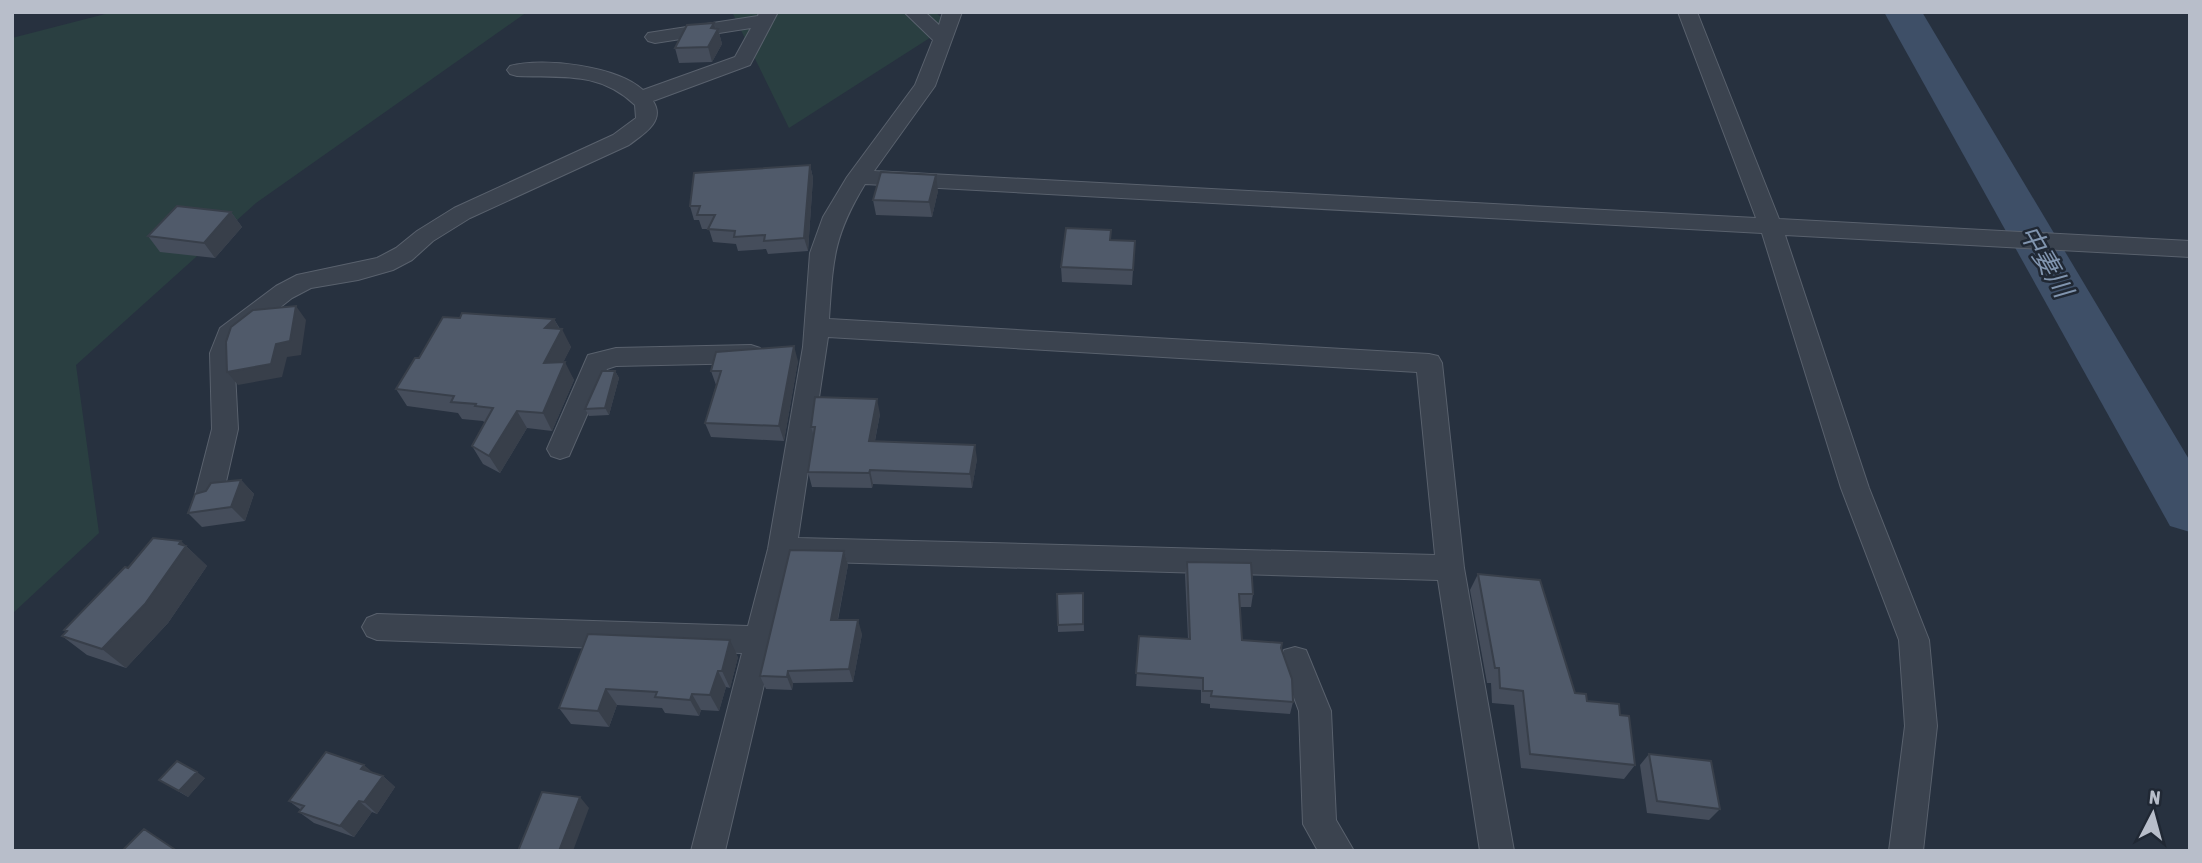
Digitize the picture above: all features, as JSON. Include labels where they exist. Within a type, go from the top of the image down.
[{"type":"street","points":[[913,12],[944,40]]},
{"type":"street","points":[[708,851],[782,549],[799,344],[822,253],[834,217],[858,177],[925,86],[953,12]]},
{"type":"street","points":[[1688,12],[1771,227],[1856,488],[1914,640],[1921,726],[1906,851]]},
{"type":"street","points":[[655,37],[768,16]]},
{"type":"street","points":[[641,98],[743,61],[768,16]]},
{"type":"street","points":[[209,495],[225,429],[222,353],[229,334],[294,286],[305,281],[358,272],[385,264],[404,254],[425,236],[462,213],[621,140],[645,124],[649,114],[641,98],[616,79],[593,72],[517,70]]},
{"type":"street","points":[[858,177],[2190,249]]},
{"type":"street","points":[[560,449],[597,362],[616,357],[799,344],[1429,363],[1450,568],[1497,851]]},
{"type":"street","points":[[782,549],[1450,568]]},
{"type":"street","points":[[377,627],[760,640]]},
{"type":"street","points":[[1295,660],[1315,711],[1320,824],[1337,851]]},
{"type":"green space","points":[[113,12],[527,12],[256,203],[76,365],[99,533],[12,614],[12,38]]},
{"type":"green space","points":[[732,12],[935,12],[950,25],[789,128]]},
{"type":"building","points":[[714,23],[711,28],[718,29],[708,47],[675,48],[687,25]]},
{"type":"building","points":[[810,165],[804,238],[764,241],[765,235],[734,237],[735,231],[708,229],[715,215],[697,215],[700,206],[690,206],[694,173]]},
{"type":"building","points":[[881,172],[936,175],[929,202],[873,200]]},
{"type":"building","points":[[177,206],[231,212],[204,243],[148,236]]},
{"type":"building","points":[[1066,228],[1111,230],[1110,240],[1135,241],[1133,270],[1061,267]]},
{"type":"building","points":[[296,306],[290,341],[276,344],[271,364],[227,372],[226,342],[231,327],[253,310]]},
{"type":"building","points":[[462,313],[554,319],[545,328],[562,329],[544,363],[565,362],[543,413],[517,411],[489,456],[472,446],[493,408],[451,402],[454,396],[396,389],[415,358],[419,358],[443,317],[460,318]]},
{"type":"building","points":[[794,346],[779,426],[705,423],[721,371],[711,371],[716,352]]},
{"type":"building","points":[[602,371],[615,371],[605,408],[585,409]]},
{"type":"building","points":[[815,397],[877,399],[869,441],[975,445],[970,474],[870,470],[869,473],[808,472],[815,427],[811,427]]},
{"type":"building","points":[[241,480],[231,507],[188,513],[195,494],[206,491],[211,483]]},
{"type":"building","points":[[153,538],[181,541],[179,544],[186,546],[145,604],[102,649],[62,636],[67,631],[64,630],[125,567],[128,568]]},
{"type":"building","points":[[790,550],[844,551],[831,620],[858,620],[849,669],[788,671],[787,677],[760,676]]},
{"type":"building","points":[[1187,562],[1251,563],[1253,594],[1239,594],[1242,640],[1282,643],[1281,648],[1292,679],[1293,702],[1211,696],[1212,691],[1203,691],[1203,678],[1136,673],[1139,636],[1190,639]]},
{"type":"building","points":[[1478,574],[1540,580],[1575,693],[1586,694],[1587,701],[1619,704],[1620,715],[1629,716],[1635,765],[1530,754],[1523,691],[1500,688],[1499,668],[1495,668]]},
{"type":"building","points":[[1083,593],[1083,624],[1058,625],[1057,594]]},
{"type":"building","points":[[588,634],[730,640],[722,671],[718,671],[710,695],[692,694],[690,700],[655,697],[657,692],[606,689],[598,711],[559,708]]},
{"type":"building","points":[[326,752],[364,765],[361,769],[383,776],[364,802],[359,801],[340,826],[299,812],[304,806],[289,801]]},
{"type":"building","points":[[1649,754],[1711,761],[1720,809],[1657,801]]},
{"type":"building","points":[[177,761],[197,772],[179,791],[159,780]]},
{"type":"building","points":[[542,792],[580,797],[559,851],[518,851]]},
{"type":"building","points":[[144,829],[177,851],[122,851]]},
{"type":"waterway","name":"中妻川","points":[[1903,12],[2190,510]]}]
